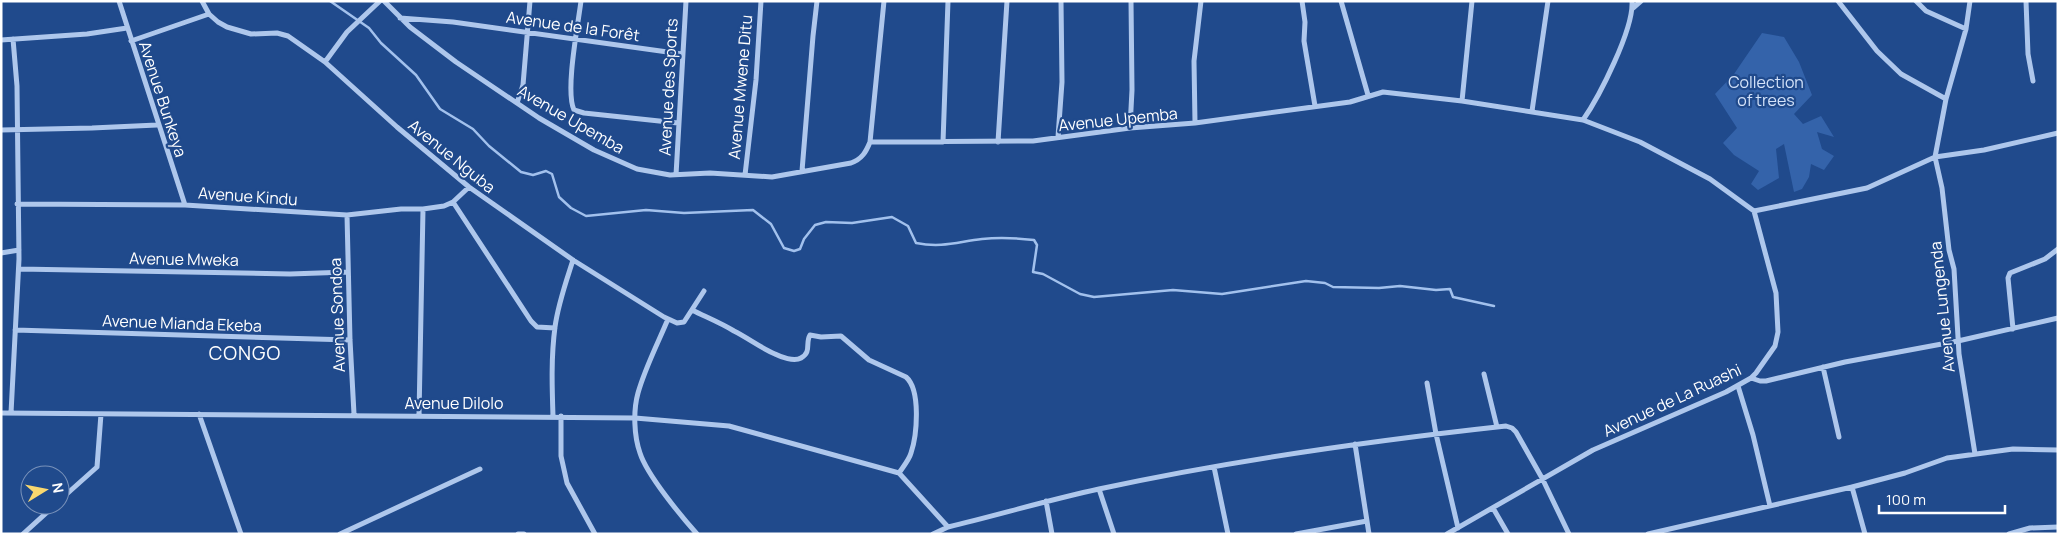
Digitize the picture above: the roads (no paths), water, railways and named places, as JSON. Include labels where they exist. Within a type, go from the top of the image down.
[{"type":"street","name":"Avenue Bunkeya","points":[[119,1],[157,124],[185,205]]},
{"type":"street","points":[[132,41],[209,14],[202,1]]},
{"type":"street","points":[[325,62],[336,45],[380,1]]},
{"type":"street","name":"Avenue Upemba","points":[[384,1],[400,18],[456,62],[539,118],[618,162],[653,173],[783,176],[851,163],[863,156],[870,142],[998,142],[1058,138],[1130,128],[1195,123],[1350,102],[1368,95]]},
{"type":"street","points":[[517,103],[523,85],[530,1]]},
{"type":"street","points":[[581,1],[572,85],[574,110],[584,113],[678,123]]},
{"type":"street","name":"Avenue des Sports","points":[[676,175],[686,1]]},
{"type":"street","name":"Avenue Mwene Ditu","points":[[745,175],[756,80],[761,1]]},
{"type":"street","points":[[802,171],[812,36],[817,1]]},
{"type":"street","points":[[870,142],[884,1]]},
{"type":"street","points":[[943,142],[948,1]]},
{"type":"street","points":[[998,142],[1007,1]]},
{"type":"street","points":[[1058,138],[1062,82],[1061,1]]},
{"type":"street","points":[[1130,128],[1132,90],[1131,1]]},
{"type":"street","points":[[1195,123],[1194,60],[1201,1]]},
{"type":"street","points":[[1302,1],[1305,22],[1304,41],[1315,106]]},
{"type":"street","points":[[1341,1],[1368,95],[1383,92],[1462,101],[1583,120],[1640,142],[1710,180],[1754,211],[1867,188],[1935,157],[1984,150],[2058,133]]},
{"type":"street","points":[[1462,101],[1472,1]]},
{"type":"street","points":[[1532,112],[1548,1]]},
{"type":"street","points":[[1583,120],[1594,105],[1624,38],[1633,8],[1632,1]]},
{"type":"street","points":[[1633,8],[1640,1]]},
{"type":"street","points":[[1838,1],[1876,51],[1900,74],[1946,99]]},
{"type":"street","points":[[1916,1],[1926,11],[1966,29]]},
{"type":"street","points":[[1935,157],[1946,99],[1966,29],[1970,1]]},
{"type":"street","points":[[2026,1],[2028,54],[2033,81]]},
{"type":"street","name":"Avenue Nguba","points":[[209,14],[218,22],[240,31],[261,35],[283,34],[325,62],[397,127],[469,187],[573,260],[668,319]]},
{"type":"street","name":"Avenue de la Forêt","points":[[400,18],[453,22],[682,54]]},
{"type":"street","points":[[1,40],[87,34],[127,28]]},
{"type":"street","points":[[12,413],[14,330],[19,250],[16,130],[17,86],[13,39]]},
{"type":"street","points":[[1,130],[157,124]]},
{"type":"street","name":"Avenue Lungenda","points":[[1935,157],[1942,188],[1949,250],[1954,269],[1958,341],[1975,454]]},
{"type":"street","name":"Avenue Kindu","points":[[17,204],[185,205],[347,215],[444,206],[453,202],[469,187]]},
{"type":"street","points":[[453,202],[531,321],[537,327],[555,328]]},
{"type":"street","points":[[419,416],[423,209]]},
{"type":"street","name":"Avenue de La Ruashi","points":[[1448,534],[1593,450],[1688,410],[1751,378],[1771,354],[1778,332],[1776,293],[1754,211]]},
{"type":"street","name":"Avenue Sondoa","points":[[347,215],[354,414]]},
{"type":"street","points":[[2014,329],[2008,278],[2010,273],[2045,259],[2058,249]]},
{"type":"street","points":[[1,253],[19,250]]},
{"type":"street","points":[[553,416],[552,365],[555,328],[559,303],[573,260]]},
{"type":"street","name":"Avenue Mweka","points":[[18,269],[290,274],[348,272]]},
{"type":"street","points":[[697,534],[645,465],[637,444],[635,418],[636,400],[640,386],[668,319],[677,323],[684,322],[704,291]]},
{"type":"street","points":[[692,310],[775,354],[790,359],[796,360],[805,354],[808,350],[808,338],[810,335],[821,337],[841,336],[869,360],[906,377],[912,384],[915,392],[915,435],[911,453],[899,473],[948,527]]},
{"type":"street","points":[[1751,378],[1766,381],[1885,353],[1958,341],[2058,318]]},
{"type":"street","name":"Avenue Mianda Ekeba","points":[[14,330],[350,340]]},
{"type":"street","points":[[1823,367],[1839,437]]},
{"type":"street","points":[[1484,374],[1497,427]]},
{"type":"street","points":[[1427,383],[1436,434],[1458,528]]},
{"type":"street","points":[[1738,386],[1753,435],[1770,506]]},
{"type":"street","name":"Avenue Dilolo","points":[[1,412],[635,418],[729,426],[899,473]]},
{"type":"street","points":[[70,491],[97,467],[101,414]]},
{"type":"street","points":[[199,414],[241,534]]},
{"type":"street","points":[[561,416],[562,456],[567,483],[596,534]]},
{"type":"street","points":[[933,534],[948,527],[1046,501],[1258,458],[1506,426],[1514,429],[1542,478],[1569,534]]},
{"type":"street","points":[[1355,444],[1369,534]]},
{"type":"street","points":[[1648,534],[1852,488],[1905,473],[1947,458],[2013,449],[2058,450]]},
{"type":"street","points":[[1214,467],[1228,534]]},
{"type":"street","points":[[340,534],[480,469]]},
{"type":"street","points":[[1852,488],[1865,534]]},
{"type":"street","points":[[1099,489],[1114,534]]},
{"type":"street","points":[[1046,501],[1052,534]]},
{"type":"street","points":[[1493,508],[1508,534]]},
{"type":"street","points":[[23,534],[44,515]]},
{"type":"street","points":[[1296,534],[1367,521]]},
{"type":"street","points":[[2009,534],[2030,528],[2058,527]]},
{"type":"street","points":[[518,534],[524,534]]},
{"type":"waterway","points":[[330,1],[369,28],[381,43],[416,75],[440,109],[473,129],[489,146],[521,172],[533,175],[546,171],[552,174],[559,197],[571,208],[586,216],[646,210],[684,213],[753,210],[771,224],[784,248],[794,251],[800,249],[804,239],[815,225],[826,222],[852,223],[892,217],[908,226],[916,243],[942,245],[995,238],[1034,240],[1037,245],[1033,272],[1043,274],[1080,294],[1094,297],[1173,290],[1222,294],[1306,281],[1325,283],[1333,287],[1379,288],[1400,286],[1436,290],[1450,289],[1453,297],[1494,306]]},
{"type":"district","name":"CONGO","points":[[245,353]]},
{"type":"park label","name":"Collection of trees","points":[[1766,91]]}]
